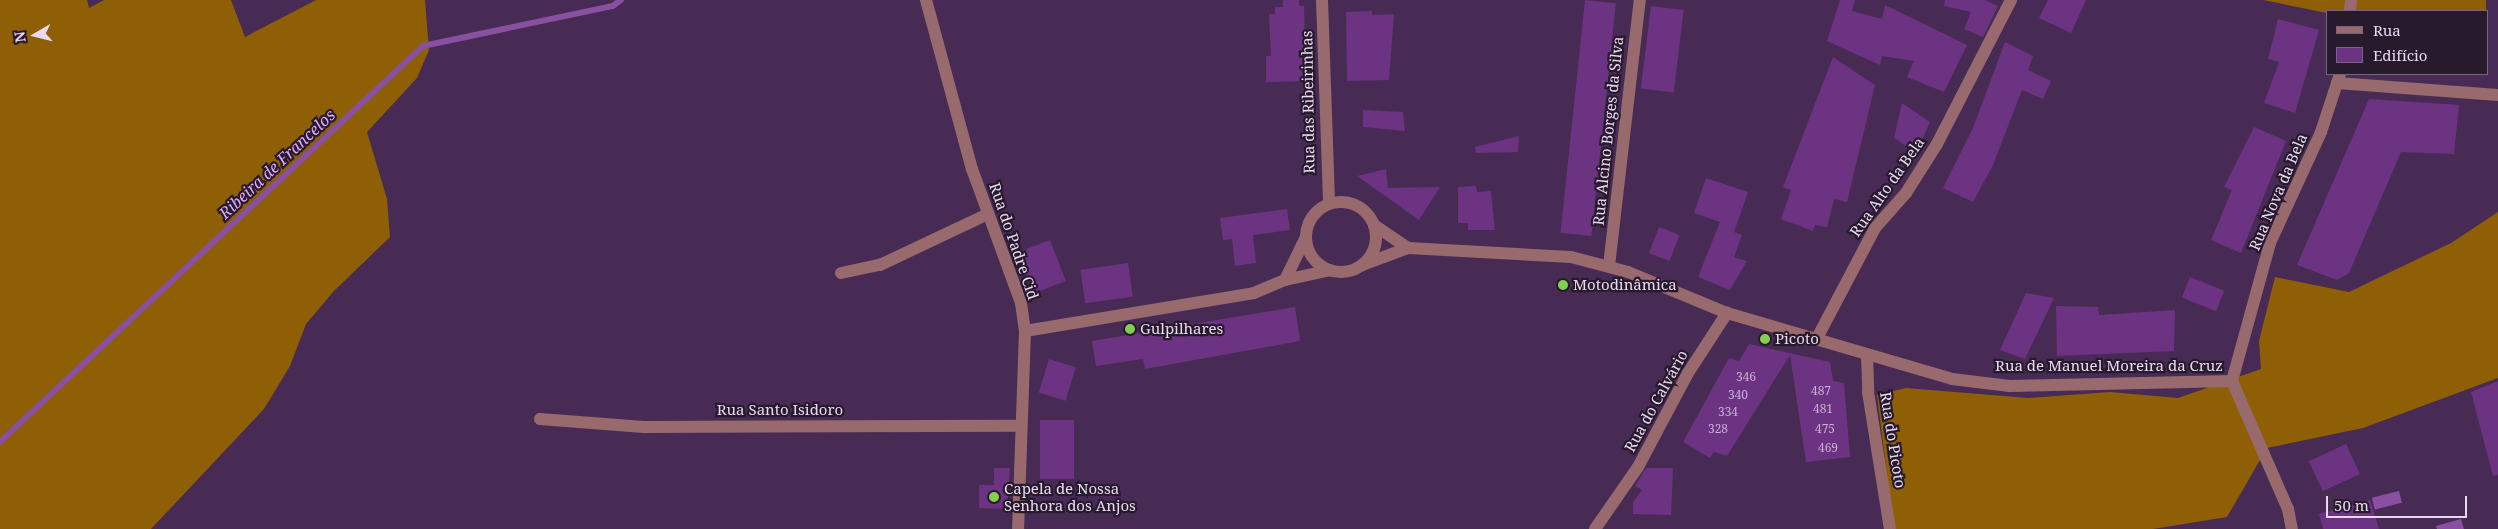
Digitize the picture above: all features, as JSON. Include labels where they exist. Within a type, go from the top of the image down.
[{"type":"street","name":"Rua do Padre Cid","points":[[926,0],[988,214],[1021,303],[1024,331],[1018,529]]},
{"type":"street","name":"Rua das Ribeirinhas","points":[[1322,0],[1329,204]]},
{"type":"street","name":"Rua Alcino Borges da Silva","points":[[1610,266],[1640,0]]},
{"type":"street","name":"Rua Alto da Bela","points":[[1816,340],[1875,228],[1906,193],[1937,144],[2011,0]]},
{"type":"street","points":[[2339,79],[2498,95]]},
{"type":"street","name":"Rua Nova da Bela","points":[[2232,381],[2270,243],[2321,132],[2339,79]]},
{"type":"street","points":[[1024,331],[1254,293],[1285,280],[1330,270],[1341,272],[1362,265],[1374,247],[1374,226],[1356,206],[1329,204],[1312,216],[1306,237],[1285,280]]},
{"type":"street","points":[[841,273],[880,264],[988,214]]},
{"type":"street","name":"Rua de Manuel Moreira da Cruz","points":[[1374,226],[1408,248]]},
{"type":"street","points":[[1306,237],[1313,258],[1330,270]]},
{"type":"street","name":"Rua de Manuel Moreira da Cruz","points":[[1362,265],[1408,248],[1571,257],[1610,266],[1727,313],[1952,379],[2010,386],[2232,381]]},
{"type":"street","name":"Rua do Calvário","points":[[1595,529],[1638,467],[1688,372],[1727,313]]},
{"type":"street","name":"Rua do Picoto","points":[[1867,355],[1868,392],[1890,529]]},
{"type":"street","points":[[2232,381],[2288,509],[2292,529]]},
{"type":"street","name":"Rua Santo Isidoro","points":[[540,419],[644,427],[1020,426]]},
{"type":"shaded area","points":[[0,0],[87,0],[89,8],[104,0],[231,0],[245,37],[316,0],[425,0],[429,50],[417,78],[367,132],[387,199],[390,237],[334,291],[306,324],[290,366],[264,409],[151,529],[0,529]]},
{"type":"shaded area","points":[[2263,0],[2486,0],[2486,10],[2326,10],[2326,13]]},
{"type":"shaded area","points":[[2498,212],[2498,378],[2363,428],[2267,448],[2227,517],[2153,529],[1894,529],[1877,395],[1906,388],[2028,398],[2110,392],[2178,398],[2261,369],[2259,341],[2275,277],[2349,292],[2451,243]]},
{"type":"shaded area","points":[[2399,491],[2402,503],[2375,509],[2372,498]]},
{"type":"shaded area","points":[[2461,519],[2464,529],[2437,529],[2436,526]]},
{"type":"building","points":[[1283,0],[1299,0],[1299,6],[1304,6],[1306,81],[1266,82],[1266,56],[1271,56],[1269,14],[1275,14],[1275,7],[1283,7]]},
{"type":"building","points":[[1585,0],[1616,3],[1591,236],[1561,233]]},
{"type":"building","points":[[1840,0],[1855,0],[1852,11],[1882,19],[1885,5],[1967,45],[1944,92],[1907,77],[1914,61],[1882,56],[1880,65],[1827,41]]},
{"type":"building","points":[[1945,0],[1985,0],[1998,6],[1983,37],[1964,29],[1971,12],[1944,6]]},
{"type":"building","points":[[2048,0],[2086,0],[2071,33],[2039,18]]},
{"type":"building","points":[[1651,6],[1684,10],[1674,92],[1641,88]]},
{"type":"building","points":[[1372,11],[1372,15],[1394,14],[1389,80],[1347,81],[1346,12]]},
{"type":"building","points":[[2278,19],[2319,30],[2295,113],[2264,103],[2279,62],[2268,59]]},
{"type":"building","points":[[2005,42],[2033,56],[2028,70],[2051,81],[2043,99],[2022,90],[1993,165],[1973,202],[1943,188],[1973,128]]},
{"type":"building","points":[[1833,57],[1875,85],[1847,202],[1834,199],[1827,227],[1815,225],[1813,231],[1781,219],[1791,190],[1783,187]]},
{"type":"building","points":[[2369,99],[2459,105],[2454,154],[2401,152],[2349,273],[2337,280],[2297,265]]},
{"type":"building","points":[[1902,103],[1930,122],[1919,146],[1911,141],[1908,147],[1894,138]]},
{"type":"building","points":[[1363,110],[1403,112],[1405,131],[1363,127]]},
{"type":"building","points":[[2254,127],[2286,141],[2241,253],[2211,240],[2232,190],[2224,187]]},
{"type":"building","points":[[1519,136],[1518,152],[1476,153],[1475,147]]},
{"type":"building","points":[[1386,169],[1388,188],[1440,187],[1419,220],[1357,176]]},
{"type":"building","points":[[1706,178],[1748,192],[1734,232],[1742,235],[1734,257],[1747,261],[1730,290],[1698,277],[1720,222],[1694,213]]},
{"type":"building","points":[[1476,186],[1477,192],[1491,191],[1495,230],[1468,230],[1468,223],[1458,223],[1458,187]]},
{"type":"building","points":[[1287,209],[1290,230],[1253,235],[1256,263],[1235,266],[1232,239],[1223,240],[1220,218]]},
{"type":"building","points":[[1659,227],[1680,235],[1670,261],[1649,253]]},
{"type":"building","points":[[1050,240],[1066,281],[1033,294],[1017,253]]},
{"type":"building","points":[[1128,263],[1133,297],[1085,303],[1080,270]]},
{"type":"building","points":[[2190,277],[2224,291],[2216,311],[2182,297]]},
{"type":"building","points":[[2026,293],[2054,298],[2025,359],[2000,350]]},
{"type":"building","points":[[2056,306],[2098,307],[2099,315],[2175,310],[2174,351],[2057,356]]},
{"type":"building","points":[[1295,307],[1300,341],[1145,369],[1143,359],[1096,366],[1092,341]]},
{"type":"building","points":[[1749,344],[1830,362],[1833,381],[1844,383],[1850,457],[1806,462],[1790,355],[1727,456],[1714,452],[1710,458],[1683,442],[1729,358],[1739,361]]},
{"type":"building","points":[[1049,359],[1076,367],[1066,401],[1039,392]]},
{"type":"building","points":[[2498,381],[2498,475],[2493,476],[2471,392]]},
{"type":"building","points":[[1040,420],[1074,420],[1074,479],[1040,479]]},
{"type":"building","points":[[2346,444],[2360,474],[2323,491],[2309,461]]},
{"type":"building","name":"Capela de Nossa Senhora dos Anjos","points":[[994,468],[1010,468],[1007,509],[979,508],[979,485],[994,485]]},
{"type":"building","points":[[1646,468],[1673,468],[1671,515],[1633,514],[1633,502],[1642,490],[1635,486]]},
{"type":"building","points":[[2370,500],[2379,529],[2323,529],[2319,514]]},
{"type":"waterway","name":"Ribeira de Francelos","points":[[0,442],[423,46],[613,6],[621,0]]},
{"type":"place","name":"Motodinâmica","points":[[1563,285]]},
{"type":"place","name":"Gulpilhares","points":[[1130,329]]},
{"type":"place","name":"Picoto","points":[[1765,339]]},
{"type":"place","name":"Capela de Nossa Senhora dos Anjos","points":[[994,497]]}]
